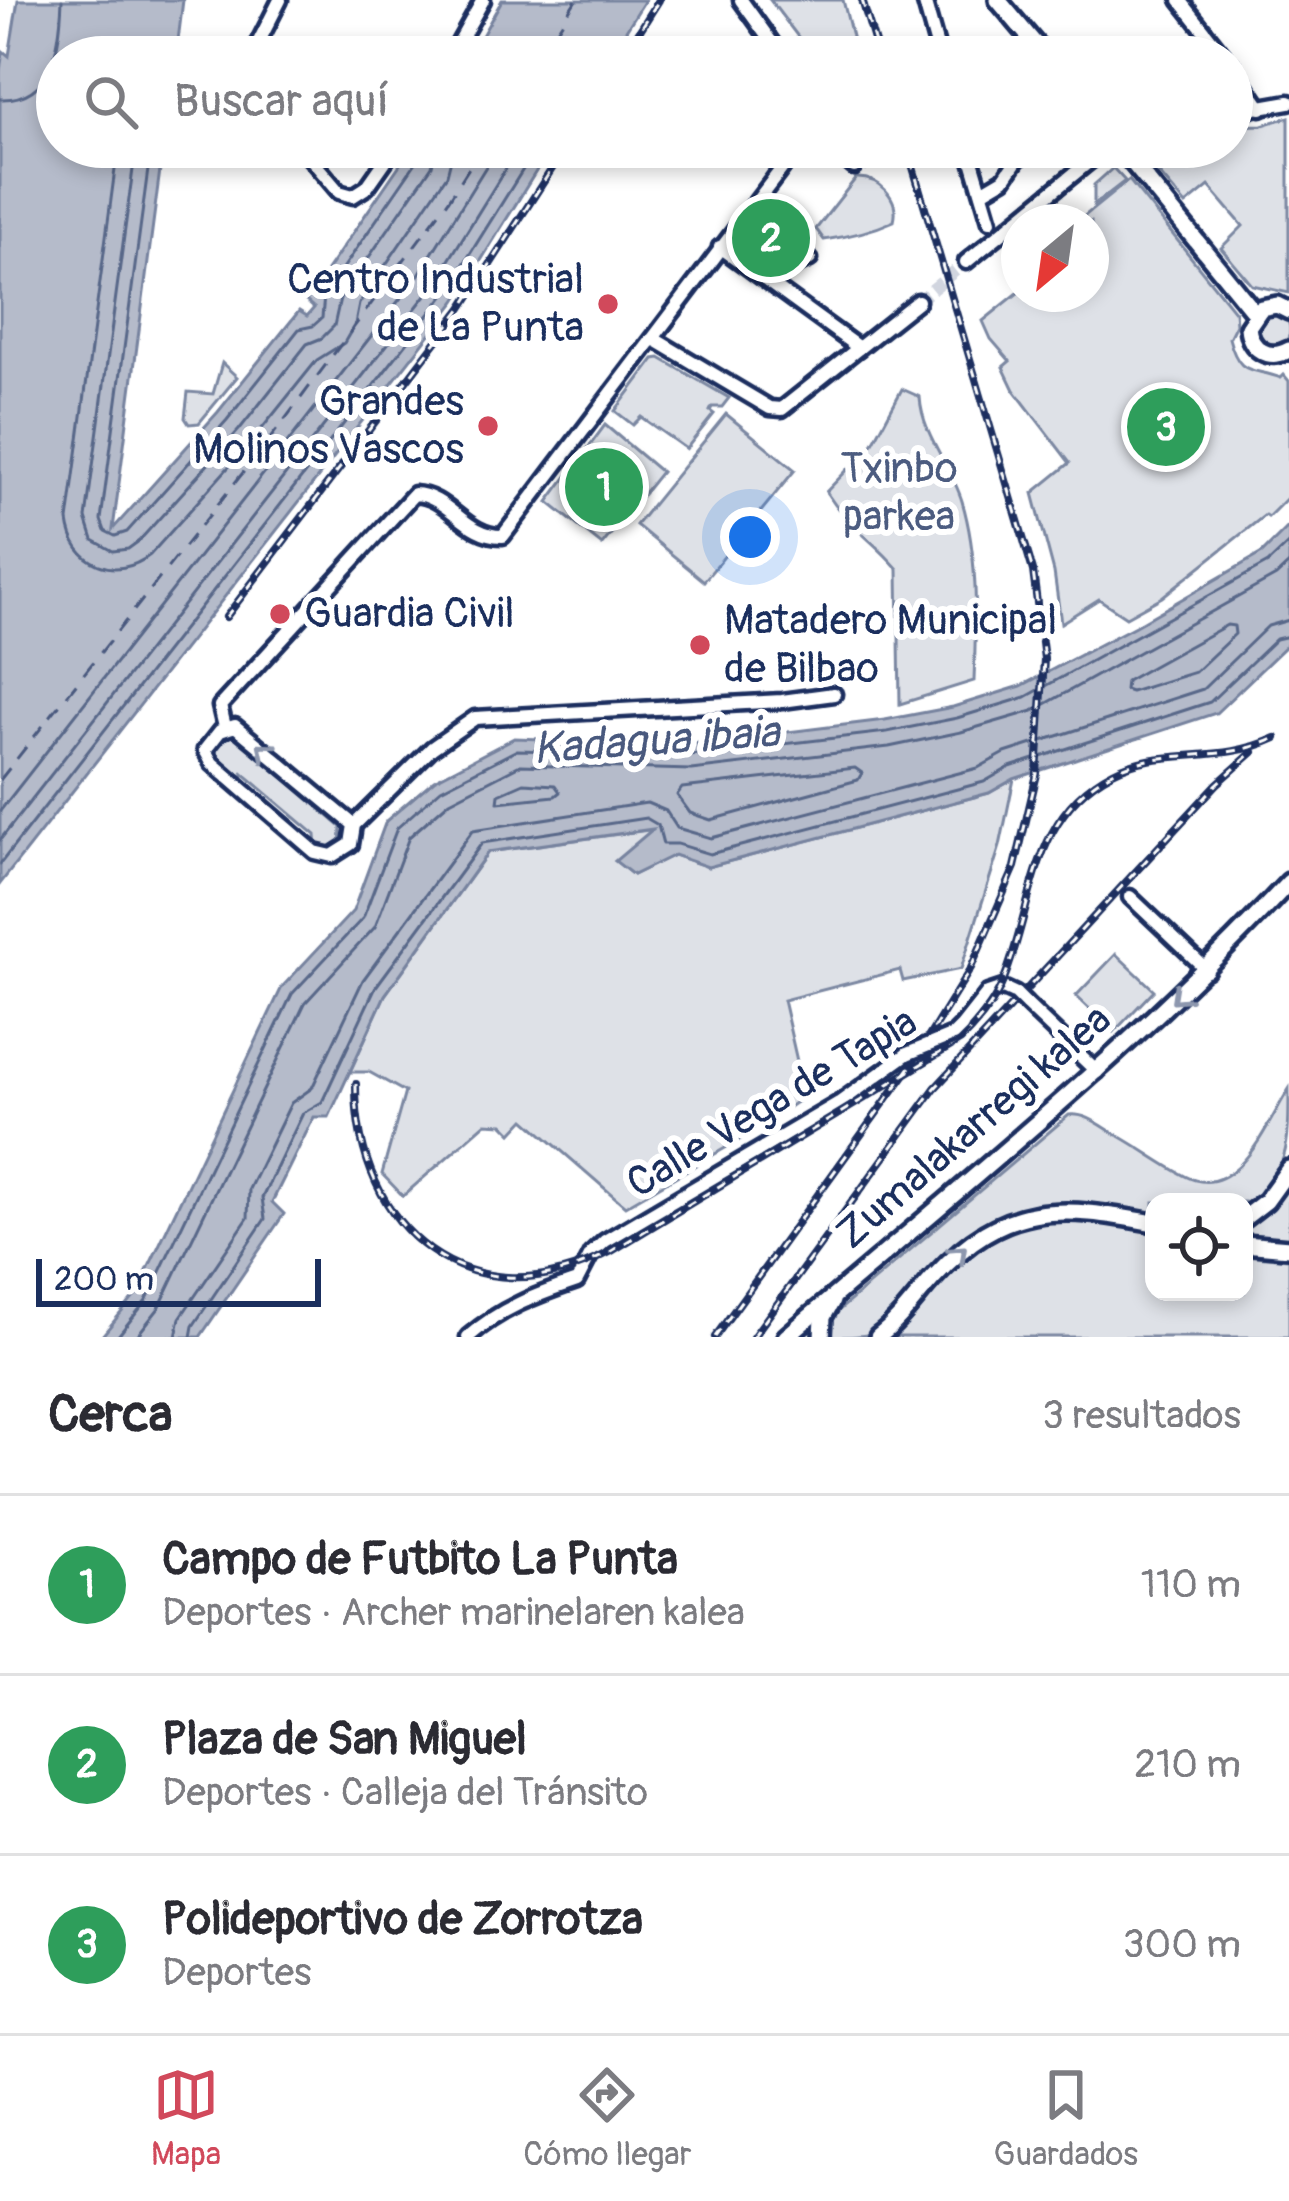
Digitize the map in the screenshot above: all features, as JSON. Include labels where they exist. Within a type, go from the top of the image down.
[{"type":"main road","points":[[998,0],[1028,36]]},
{"type":"main road","points":[[1137,168],[1255,313]]},
{"type":"main road","points":[[1285,356],[1262,353],[1251,342],[1248,327],[1255,313],[1269,306],[1289,311]]},
{"type":"main road","name":"Zumalakarregi kalea","points":[[786,1337],[1096,1072],[1207,970],[1289,882]]},
{"type":"main road","points":[[1253,1211],[1289,1168]]},
{"type":"main road","points":[[878,1337],[966,1244],[1008,1220],[1076,1210],[1145,1222]]},
{"type":"main road","points":[[1253,1245],[1289,1247]]},
{"type":"main road","points":[[822,1337],[823,1317],[837,1293]]},
{"type":"street","points":[[262,36],[280,0]]},
{"type":"street","points":[[462,36],[482,0]]},
{"type":"street","points":[[741,0],[767,36]]},
{"type":"street","points":[[924,0],[934,36]]},
{"type":"street","points":[[1180,0],[1206,36]]},
{"type":"street","points":[[1253,97],[1261,109]]},
{"type":"street","points":[[1253,110],[1289,102]]},
{"type":"street","points":[[319,168],[339,192],[359,195],[379,168]]},
{"type":"street","points":[[225,728],[220,706],[414,494],[426,495],[485,536],[503,536],[782,168]]},
{"type":"street","points":[[975,168],[990,220]]},
{"type":"street","points":[[982,192],[1011,168]]},
{"type":"street","points":[[966,262],[1081,168]]},
{"type":"street","points":[[720,247],[859,348]]},
{"type":"street","points":[[766,279],[810,259]]},
{"type":"street","points":[[654,339],[770,408],[782,409],[918,301]]},
{"type":"street","points":[[225,728],[205,750],[208,759],[315,852],[332,856],[352,844],[354,825],[432,748],[475,718],[834,694]]},
{"type":"street","points":[[225,728],[240,729],[354,825]]},
{"type":"street","points":[[1130,897],[1207,970]]},
{"type":"street","name":"Calle Vega de Tapia","points":[[468,1337],[521,1300],[577,1281],[591,1254],[605,1240],[839,1103],[907,1054],[953,1035],[988,993],[1003,988],[1021,999],[1096,1072]]},
{"type":"green space","points":[[770,0],[843,0],[852,36],[797,36]]},
{"type":"green space","points":[[1289,117],[1289,293],[1252,285],[1221,248],[1243,226],[1209,186],[1186,205],[1157,171],[1253,168],[1253,125]]},
{"type":"green space","points":[[1113,168],[1125,181],[1095,204],[1094,185]]},
{"type":"green space","points":[[856,178],[872,181],[886,191],[894,204],[894,221],[824,240],[816,229]]},
{"type":"green space","points":[[1129,180],[1235,312],[1236,324],[1229,338],[1237,359],[1248,368],[1284,375],[1289,381],[1289,496],[1162,597],[1126,617],[1099,599],[1061,623],[1054,572],[1033,493],[1070,463],[1014,390],[1003,367],[1010,361],[983,321],[1001,306],[1001,312],[1109,312],[1109,204],[1099,204]]},
{"type":"green space","points":[[767,208],[793,222],[791,226],[801,234],[788,251],[777,243],[762,263],[741,244]]},
{"type":"green space","points":[[1272,312],[1285,317],[1290,330],[1285,343],[1272,348],[1259,343],[1254,330],[1259,317]]},
{"type":"green space","points":[[660,358],[729,398],[722,407],[712,407],[714,414],[686,449],[641,417],[633,425],[615,411],[654,359]]},
{"type":"green space","points":[[222,363],[237,377],[199,423],[189,424],[185,418],[188,392],[213,394]]},
{"type":"green space","name":"Txinbo parkea","points":[[902,389],[920,397],[931,437],[962,501],[974,567],[976,613],[974,681],[900,704],[898,569],[826,492],[873,443]]},
{"type":"green space","points":[[726,414],[795,470],[704,581],[636,525]]},
{"type":"green space","points":[[605,425],[661,472],[602,545],[548,502]]},
{"type":"green space","points":[[235,736],[341,827],[340,846],[329,851],[317,848],[316,835],[243,773],[242,785],[225,770],[215,747],[218,740]]},
{"type":"green space","points":[[1014,779],[1000,846],[961,969],[903,981],[900,970],[783,1000],[805,1096],[753,1132],[625,1206],[525,1119],[512,1133],[503,1124],[486,1123],[403,1196],[382,1174],[405,1092],[369,1072],[350,1072],[385,995],[488,852],[656,829],[616,861],[633,875],[674,855],[708,867],[989,793]]},
{"type":"green space","points":[[1116,954],[1154,990],[1114,1032],[1076,996]]},
{"type":"green space","points":[[1289,1089],[1283,1157],[1270,1183],[1253,1202],[1253,1193],[1145,1193],[1145,1215],[1067,1203],[1015,1210],[983,1224],[955,1245],[878,1328],[866,1335],[829,1337],[831,1317],[1069,1115],[1092,1120],[1185,1176],[1203,1181],[1220,1179],[1235,1169],[1260,1139]]},
{"type":"green space","points":[[1289,1176],[1289,1239],[1253,1238],[1253,1220],[1265,1211]]},
{"type":"green space","points":[[1088,1218],[1145,1231],[1145,1301],[1253,1301],[1253,1256],[1289,1259],[1289,1337],[890,1337],[937,1282],[995,1229],[1034,1220]]},
{"type":"water","points":[[18,0],[183,0],[179,36],[36,36],[36,168],[160,168],[113,529],[218,412],[299,311],[307,316],[314,308],[306,301],[398,168],[538,168],[456,301],[0,884],[0,71],[3,51],[9,56]]},
{"type":"water","points":[[502,0],[645,0],[622,36],[482,36]]},
{"type":"water","points":[[1289,526],[1289,643],[1216,713],[1014,779],[989,793],[708,867],[674,855],[633,875],[615,861],[653,829],[488,852],[385,995],[329,1117],[314,1117],[272,1202],[284,1214],[200,1337],[101,1337],[135,1296],[282,987],[353,911],[386,821],[434,780],[514,738],[689,744],[953,707],[1021,686],[1135,626],[1262,553]]},
{"type":"ferry route","points":[[553,36],[576,0]]},
{"type":"ferry route","points":[[0,780],[283,422],[469,168]]},
{"type":"tunnel","points":[[918,301],[966,262]]},
{"type":"railway","points":[[636,36],[659,0]]},
{"type":"railway","points":[[862,0],[873,36]]},
{"type":"railway","points":[[226,617],[462,308],[552,168]]},
{"type":"railway","points":[[715,1337],[910,1067],[971,968],[1015,867],[1037,774],[1044,659],[1033,571],[913,168]]},
{"type":"railway","points":[[356,1084],[361,1136],[376,1183],[400,1221],[431,1250],[469,1270],[512,1277],[559,1272],[610,1252],[961,1040],[1000,988],[1050,836],[1086,790],[1132,764],[1233,751],[1276,738]]},
{"type":"railway","points":[[753,1337],[935,1088],[1217,784],[1253,752]]},
{"type":"place","name":"Plaza de San Miguel","points":[[771,238]]},
{"type":"place","name":"Centro Industrial de La Punta","points":[[608,304]]},
{"type":"place","name":"Grandes Molinos Vascos","points":[[488,426]]},
{"type":"place","name":"Polideportivo de Zorrotza","points":[[1166,427]]},
{"type":"place","name":"Campo de Futbito La Punta","points":[[604,487]]},
{"type":"place","name":"Guardia Civil","points":[[280,614]]},
{"type":"place","name":"Matadero Municipal de Bilbao","points":[[700,645]]},
{"type":"water label","name":"Kadagua ibaia","points":[[656,741]]}]
